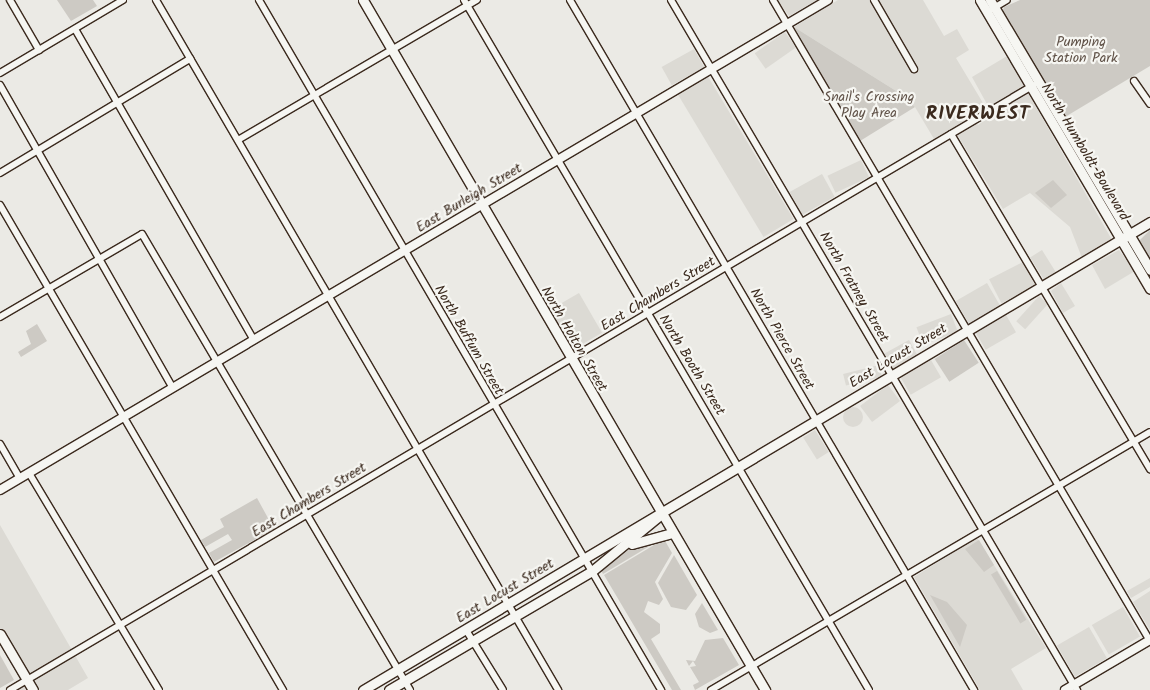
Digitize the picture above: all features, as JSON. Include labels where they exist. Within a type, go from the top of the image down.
[{"type":"main road","name":"North Holton Street","points":[[363,0],[480,206],[765,690]]},
{"type":"main road","name":"North Humboldt Boulevard","points":[[980,0],[990,6],[1150,289]]},
{"type":"main road","name":"North Humboldt Boulevard","points":[[1034,85],[1150,270]]},
{"type":"main road","name":"East Locust Street","points":[[363,690],[585,560],[660,513],[1150,222]]},
{"type":"main road","name":"East Locust Street","points":[[389,690],[592,571],[624,546],[660,513]]},
{"type":"main road","points":[[624,546],[672,533]]},
{"type":"main road","points":[[0,634],[33,690]]},
{"type":"street","points":[[10,0],[39,50]]},
{"type":"street","points":[[0,73],[123,0]]},
{"type":"street","points":[[156,0],[238,140],[326,297],[558,690]]},
{"type":"street","name":"North Buffum Street","points":[[259,0],[403,252],[661,690]]},
{"type":"street","points":[[238,140],[392,51],[466,3],[477,0]]},
{"type":"street","name":"North Pierce Street","points":[[570,0],[635,114],[974,690]]},
{"type":"street","name":"North Fratney Street","points":[[672,0],[1076,687]]},
{"type":"street","points":[[773,0],[1150,641],[1076,687],[1065,690]]},
{"type":"street","name":"East Burleigh Street","points":[[0,490],[828,0]]},
{"type":"street","points":[[874,0],[914,69]]},
{"type":"street","points":[[990,6],[1007,0]]},
{"type":"street","name":"North Booth Street","points":[[466,3],[869,690]]},
{"type":"street","points":[[75,29],[254,340]]},
{"type":"street","points":[[0,173],[190,59]]},
{"type":"street","points":[[1134,81],[1150,104]]},
{"type":"street","points":[[0,85],[173,388]]},
{"type":"street","name":"East Chambers Street","points":[[10,690],[308,516],[1034,85]]},
{"type":"street","points":[[951,134],[1150,469]]},
{"type":"street","points":[[0,205],[47,289],[283,690]]},
{"type":"street","points":[[0,317],[142,234],[410,690]]},
{"type":"street","points":[[711,690],[1150,432]]},
{"type":"street","points":[[0,444],[20,478]]},
{"type":"street","points":[[29,473],[159,690]]},
{"type":"street","points":[[466,630],[503,690]]},
{"type":"shaded area","points":[[777,0],[817,0],[789,16]]},
{"type":"shaded area","points":[[838,0],[869,0],[915,73],[918,68],[878,0],[923,0],[944,36],[957,29],[969,50],[956,58],[986,108],[971,117],[978,125],[993,115],[972,77],[1007,56],[1112,240],[1082,258],[1070,227],[1030,193],[1003,209],[953,128],[934,139],[915,107],[901,94],[794,27]]},
{"type":"shaded area","points":[[785,32],[796,48],[766,69],[755,53]]},
{"type":"shaded area","points":[[694,49],[704,67],[672,85],[662,67]]},
{"type":"shaded area","points":[[707,75],[794,219],[764,237],[677,93]]},
{"type":"shaded area","points":[[861,160],[869,177],[835,193],[827,176]]},
{"type":"shaded area","points":[[822,174],[835,197],[802,215],[790,192]]},
{"type":"shaded area","points":[[1042,250],[1057,274],[1045,281],[1030,257]]},
{"type":"shaded area","points":[[1119,250],[1135,271],[1105,289],[1092,265]]},
{"type":"shaded area","points":[[1023,262],[1035,286],[1001,303],[989,279]]},
{"type":"shaded area","points":[[987,283],[1001,307],[970,325],[956,301]]},
{"type":"shaded area","points":[[1061,283],[1075,306],[1063,313],[1051,291]]},
{"type":"shaded area","points":[[579,293],[602,333],[573,350],[550,310]]},
{"type":"shaded area","points":[[1039,296],[1048,304],[1025,329],[1016,321]]},
{"type":"shaded area","points":[[951,314],[958,332],[923,345],[916,327]]},
{"type":"shaded area","points":[[1006,315],[1016,332],[986,350],[976,333]]},
{"type":"shaded area","points":[[909,340],[918,356],[893,369],[885,354]]},
{"type":"shaded area","points":[[931,360],[941,377],[911,395],[901,378]]},
{"type":"shaded area","points":[[879,365],[882,377],[846,386],[843,374]]},
{"type":"shaded area","points":[[888,385],[900,401],[872,422],[860,406]]},
{"type":"shaded area","points":[[853,407],[860,410],[863,417],[860,424],[853,427],[846,424],[843,417],[846,410]]},
{"type":"shaded area","points":[[815,430],[829,452],[817,459],[803,437]]},
{"type":"shaded area","points":[[0,525],[88,678],[68,690],[10,690],[27,680],[0,634]]},
{"type":"shaded area","points":[[977,538],[1046,648],[1011,669],[1023,690],[980,690],[914,577]]},
{"type":"shaded area","points":[[1150,578],[1150,587],[1131,598],[1127,591]]},
{"type":"shaded area","points":[[1150,591],[1150,630],[1133,602]]},
{"type":"shaded area","points":[[1123,607],[1140,636],[1109,654],[1092,625]]},
{"type":"shaded area","points":[[1089,627],[1107,658],[1075,677],[1057,646]]},
{"type":"green space","points":[[57,0],[93,0],[97,6],[71,21]]},
{"type":"green space","name":"Pumping Station Park","points":[[1020,0],[1150,0],[1150,66],[1065,117],[1002,13],[1004,7]]},
{"type":"green space","name":"Snail's Crossing Play Area","points":[[794,27],[901,94],[915,107],[860,141]]},
{"type":"green space","points":[[1053,180],[1067,195],[1051,208],[1035,193]]},
{"type":"green space","points":[[1150,230],[1150,263],[1139,241]]},
{"type":"green space","points":[[37,324],[47,341],[21,357],[18,352],[31,344],[26,331]]},
{"type":"green space","points":[[964,340],[979,363],[949,382],[935,359]]},
{"type":"green space","points":[[257,498],[274,529],[214,562],[209,553],[232,540],[228,534],[205,547],[201,540],[224,527],[220,519]]},
{"type":"green space","points":[[663,538],[603,574],[601,570],[630,549]]},
{"type":"green space","points":[[664,539],[672,553],[655,582],[663,599],[659,605],[648,601],[644,612],[660,624],[660,633],[651,639],[681,690],[672,690],[604,575]]},
{"type":"green space","points":[[979,540],[994,565],[984,572],[965,549]]},
{"type":"green space","points":[[674,555],[697,595],[686,610],[671,607],[658,583]]},
{"type":"green space","points":[[997,571],[1026,620],[1020,623],[991,575]]},
{"type":"green space","points":[[930,595],[947,602],[967,625],[960,647]]},
{"type":"green space","points":[[702,603],[718,630],[710,633],[699,627],[695,614]]},
{"type":"green space","points":[[723,638],[739,665],[695,690],[693,685],[699,682],[690,667],[696,666],[693,661],[689,666],[686,660],[695,661],[705,640]]},
{"type":"green space","points":[[0,655],[14,680],[0,688]]},
{"type":"district","name":"RIVERWEST","points":[[978,115]]}]
